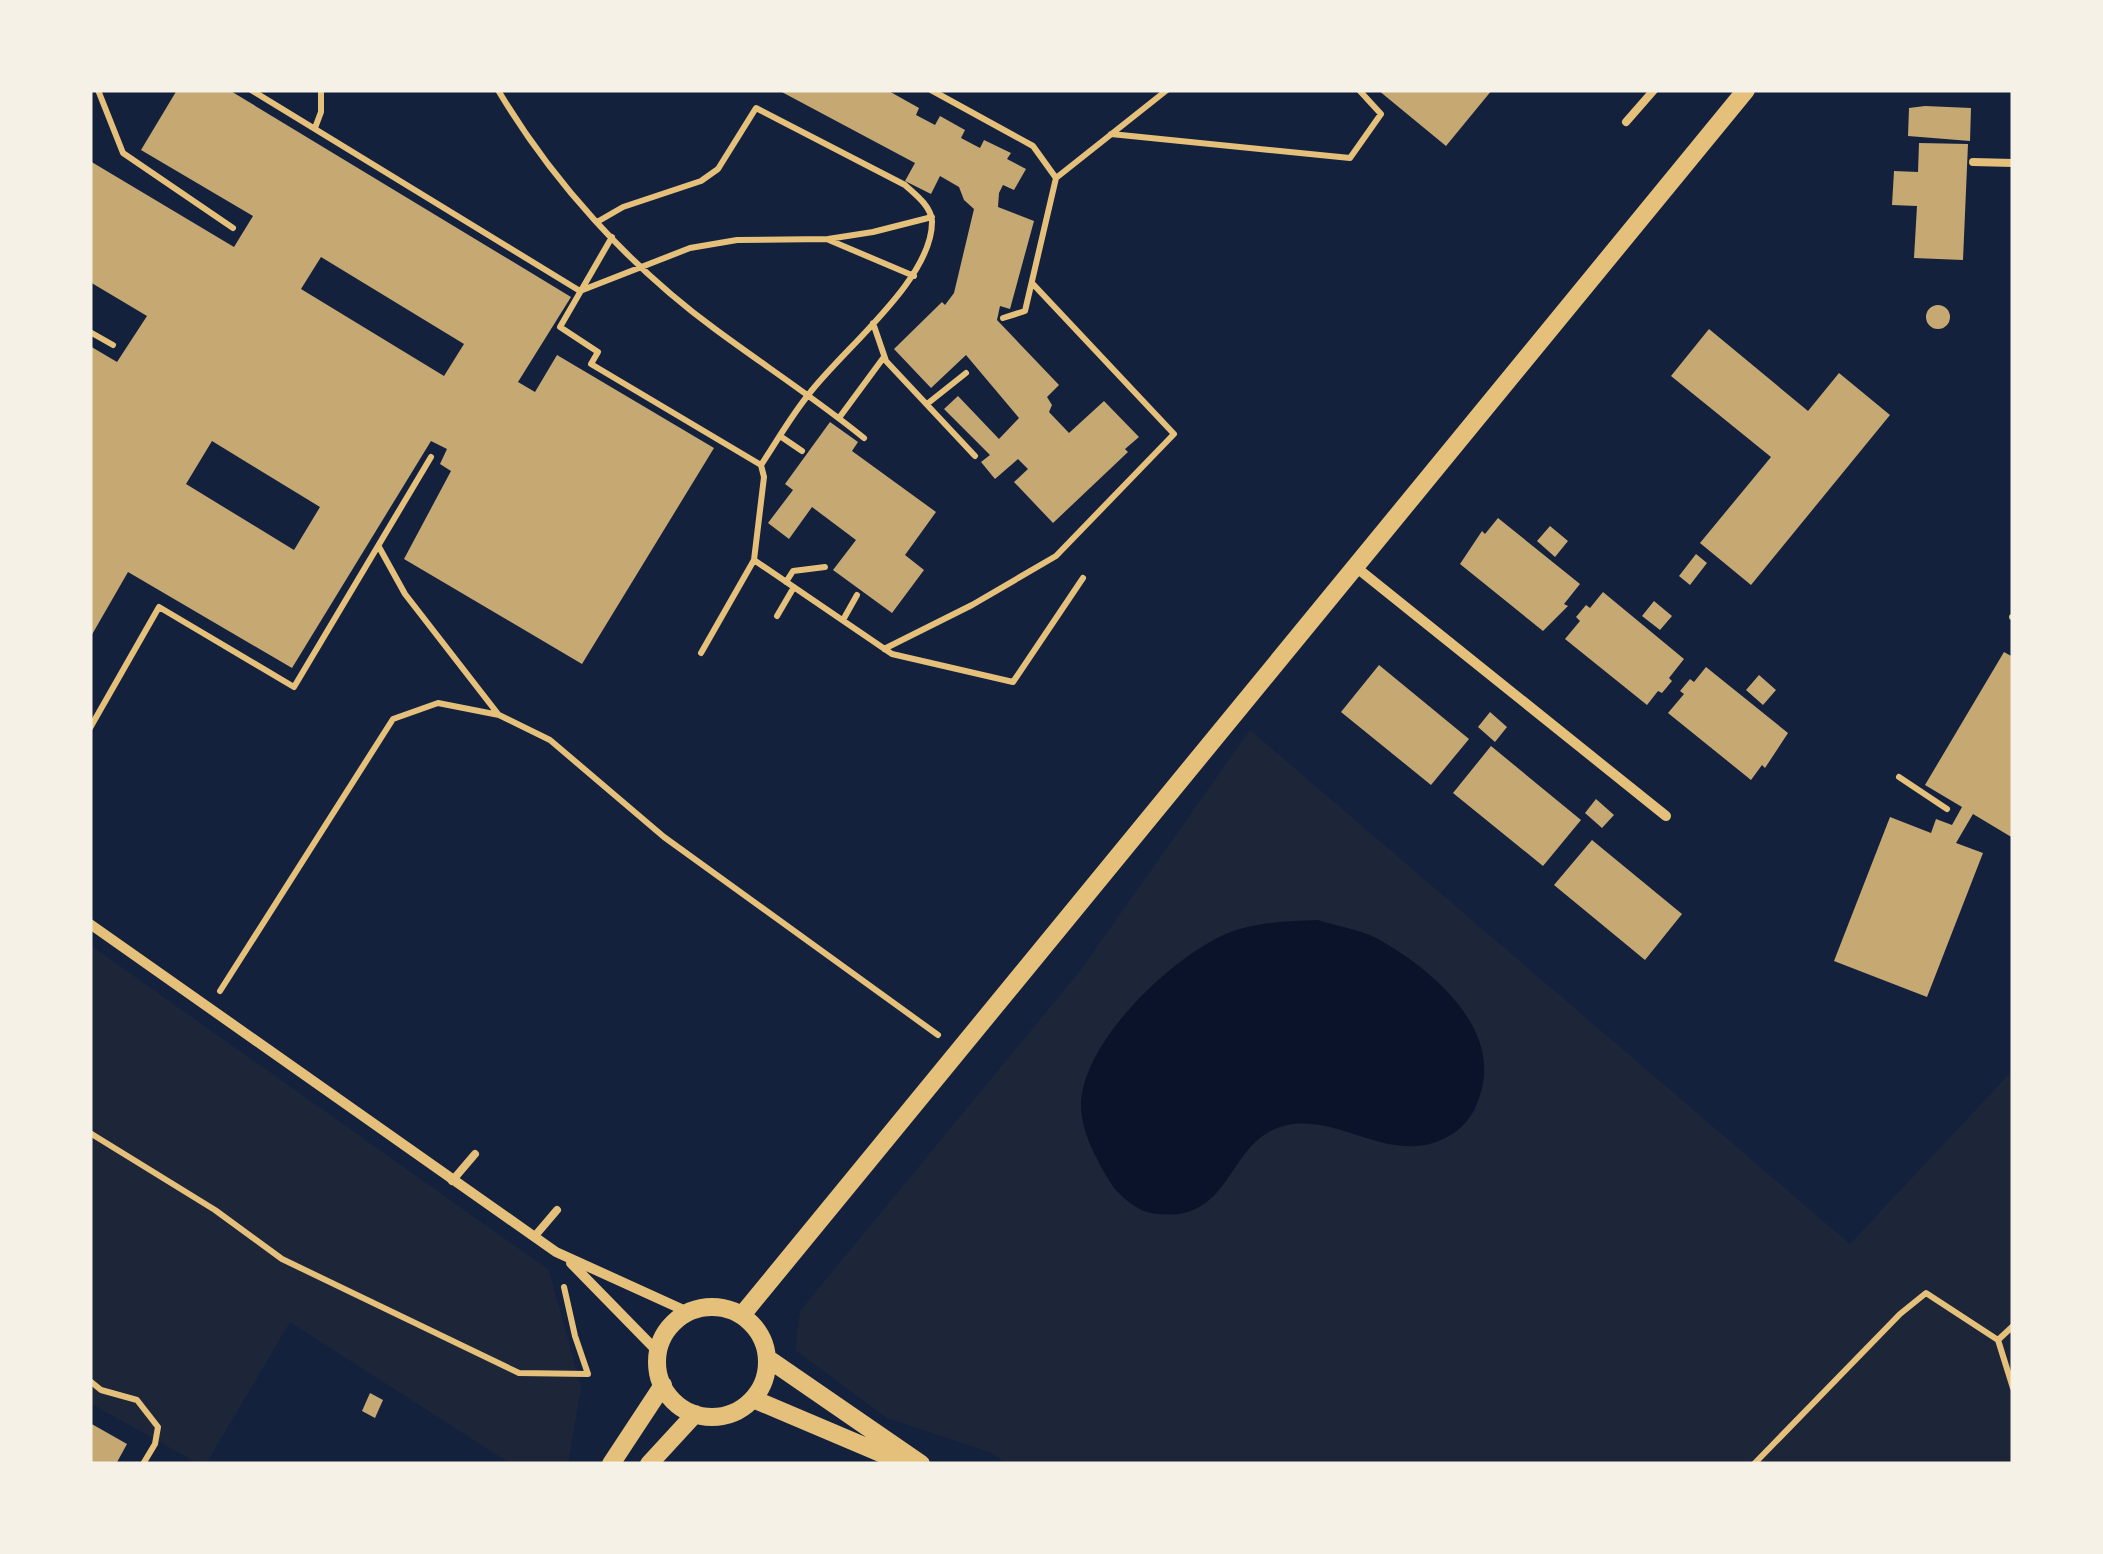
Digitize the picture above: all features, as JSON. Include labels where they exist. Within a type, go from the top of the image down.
[{"type":"street","points":[[742,1316],[1745,90]]},
{"type":"street","points":[[1357,568],[1666,816]]},
{"type":"street","points":[[90,924],[560,1254],[688,1312]]},
{"type":"street","points":[[560,1254],[658,1352]]},
{"type":"street","points":[[716,1307],[742,1316],[755,1327],[768,1358],[761,1387],[753,1399],[723,1416],[695,1414],[678,1405],[659,1374],[658,1352],[669,1328],[688,1312],[716,1307]]},
{"type":"street","points":[[768,1358],[921,1464]]},
{"type":"street","points":[[611,1464],[663,1385]]},
{"type":"street","points":[[753,1399],[908,1464]]},
{"type":"street","points":[[649,1464],[695,1414]]},
{"type":"lane","points":[[1626,122],[1654,90]]},
{"type":"lane","points":[[1973,162],[2013,163]]},
{"type":"lane","points":[[452,1181],[475,1154]]},
{"type":"lane","points":[[534,1237],[557,1210]]},
{"type":"path","points":[[98,90],[123,153],[233,228]]},
{"type":"path","points":[[251,90],[580,291]]},
{"type":"path","points":[[314,128],[321,112],[321,90]]},
{"type":"path","points":[[498,90],[523,131],[597,222],[641,266],[713,328],[809,394],[864,438]]},
{"type":"path","points":[[931,90],[1033,146],[1056,178]]},
{"type":"path","points":[[1003,318],[1025,311],[1056,178],[1167,90]]},
{"type":"path","points":[[1111,134],[1350,158],[1381,114],[1359,90]]},
{"type":"path","points":[[597,222],[623,208],[701,181],[718,169],[756,108],[904,185],[921,199],[932,217],[928,248],[914,276],[809,394],[761,465]]},
{"type":"path","points":[[580,291],[690,248],[737,240],[828,240],[932,217]]},
{"type":"path","points":[[612,237],[560,328],[598,352],[591,364],[761,465],[764,476],[754,560],[701,653]]},
{"type":"path","points":[[828,240],[914,276]]},
{"type":"path","points":[[884,649],[972,606],[1056,556],[1174,434],[1032,283]]},
{"type":"path","points":[[873,322],[884,356],[975,456]]},
{"type":"path","points":[[90,332],[113,345]]},
{"type":"path","points":[[839,418],[884,356]]},
{"type":"path","points":[[927,404],[966,372]]},
{"type":"path","points":[[780,436],[802,451]]},
{"type":"path","points":[[90,728],[158,607],[294,687],[431,457]]},
{"type":"path","points":[[379,547],[406,594],[499,715]]},
{"type":"path","points":[[754,560],[892,654],[1013,682],[1083,578]]},
{"type":"path","points":[[786,582],[793,571],[826,568]]},
{"type":"path","points":[[777,616],[794,587]]},
{"type":"path","points":[[843,620],[857,595]]},
{"type":"path","points":[[209,1009],[393,719],[438,703],[499,715],[550,740],[664,837],[960,1050]]},
{"type":"path","points":[[1898,776],[1947,809]]},
{"type":"path","points":[[90,1133],[215,1210],[282,1259],[519,1373],[588,1374],[574,1336],[560,1254]]},
{"type":"path","points":[[1754,1464],[1887,1327],[1926,1294],[1998,1340],[2013,1388]]},
{"type":"path","points":[[1998,1340],[2013,1326]]},
{"type":"path","points":[[90,1381],[101,1390],[137,1400],[158,1427],[155,1444],[143,1464]]},
{"type":"shaded area","points":[[1250,730],[1850,1244],[2013,1070],[2013,1464],[1008,1464],[992,1453],[887,1418],[795,1350],[800,1311],[1080,971]],"holes":[[[1420,966],[1476,1110],[1450,1133],[1426,1144],[1402,1146],[1307,1123],[1281,1126],[1260,1137]]]},
{"type":"shaded area","points":[[1318,920],[1376,938],[1416,964],[1454,999],[1469,1019],[1484,1064],[1482,1088],[1471,1114],[1461,1128],[1445,1138],[1416,1146],[1377,1141],[1319,1125],[1280,1127],[1262,1136],[1213,1197],[1198,1208],[1178,1214],[1151,1213],[1122,1197],[1095,1155],[1081,1105],[1085,1080],[1113,1029],[1158,981],[1206,944],[1250,926]]},
{"type":"shaded area","points":[[90,945],[549,1270],[581,1387],[568,1464],[511,1464],[290,1322],[206,1464],[199,1464],[90,1403]]},
{"type":"building","points":[[177,90],[229,90],[571,297],[518,382],[535,392],[557,355],[714,448],[582,664],[404,559],[451,471],[440,464],[447,449],[431,441],[292,668],[128,572],[90,638],[90,346],[117,362],[147,316],[90,282],[90,161],[234,247],[253,216],[141,150]],"holes":[[[321,257],[464,344],[444,376],[301,289]],[[212,441],[320,507],[294,550],[186,484]]]},
{"type":"building","points":[[778,90],[887,90],[919,108],[916,115],[935,125],[940,116],[965,130],[961,138],[980,148],[984,140],[1011,153],[1007,159],[1026,169],[1014,190],[1003,185],[999,193],[998,207],[1034,221],[1010,309],[1000,306],[997,320],[1059,385],[1047,397],[1052,405],[1049,412],[1069,433],[1104,401],[1139,437],[1053,523],[1014,482],[1028,469],[1018,459],[995,479],[981,462],[990,455],[944,409],[958,396],[999,439],[1019,418],[966,355],[931,388],[894,349],[954,293],[974,209],[964,200],[959,187],[940,176],[931,194],[905,181],[915,163]]},
{"type":"building","points":[[1378,90],[1492,90],[1446,146]]},
{"type":"building","points":[[1909,108],[1971,108],[1970,141],[1908,136]]},
{"type":"building","points":[[1919,143],[1968,144],[1963,260],[1914,258],[1917,206],[1892,205],[1894,171],[1918,172]]},
{"type":"building","points":[[1938,305],[1947,308],[1947,326],[1938,329],[1929,326],[1926,317],[1929,308]]},
{"type":"building","points":[[1709,329],[1808,411],[1839,373],[1890,415],[1751,585],[1700,543],[1771,457],[1671,376]]},
{"type":"building","points":[[830,422],[858,442],[852,451],[936,512],[905,555],[924,570],[892,613],[833,570],[856,540],[812,507],[789,539],[768,523],[793,490],[785,484]]},
{"type":"building","points":[[1498,518],[1580,584],[1564,604],[1568,606],[1543,631],[1460,564],[1482,531],[1485,534]]},
{"type":"building","points":[[1550,526],[1568,541],[1555,557],[1537,541]]},
{"type":"building","points":[[1696,554],[1707,563],[1690,585],[1679,576]]},
{"type":"building","points":[[1603,592],[1684,659],[1669,678],[1672,681],[1647,705],[1565,639],[1580,621],[1576,617]]},
{"type":"building","points":[[1654,601],[1672,616],[1660,630],[1642,616]]},
{"type":"building","points":[[2004,652],[2013,657],[2013,838],[1973,814],[1956,843],[1983,853],[1927,997],[1834,961],[1890,817],[1931,833],[1936,819],[1952,825],[1962,807],[1925,785]]},
{"type":"building","points":[[1379,665],[1469,739],[1431,785],[1341,712]]},
{"type":"building","points":[[1706,667],[1788,733],[1765,768],[1762,765],[1751,780],[1668,713],[1684,694],[1680,691]]},
{"type":"building","points":[[1759,675],[1776,690],[1763,705],[1746,690]]},
{"type":"building","points":[[1490,712],[1507,727],[1495,742],[1478,727]]},
{"type":"building","points":[[1491,746],[1581,820],[1543,866],[1453,793]]},
{"type":"building","points":[[1596,799],[1614,815],[1602,828],[1585,813]]},
{"type":"building","points":[[1592,840],[1682,914],[1645,960],[1554,885]]},
{"type":"building","points":[[370,1393],[383,1400],[375,1418],[362,1411]]},
{"type":"building","points":[[90,1423],[127,1444],[116,1464],[90,1464]]}]
